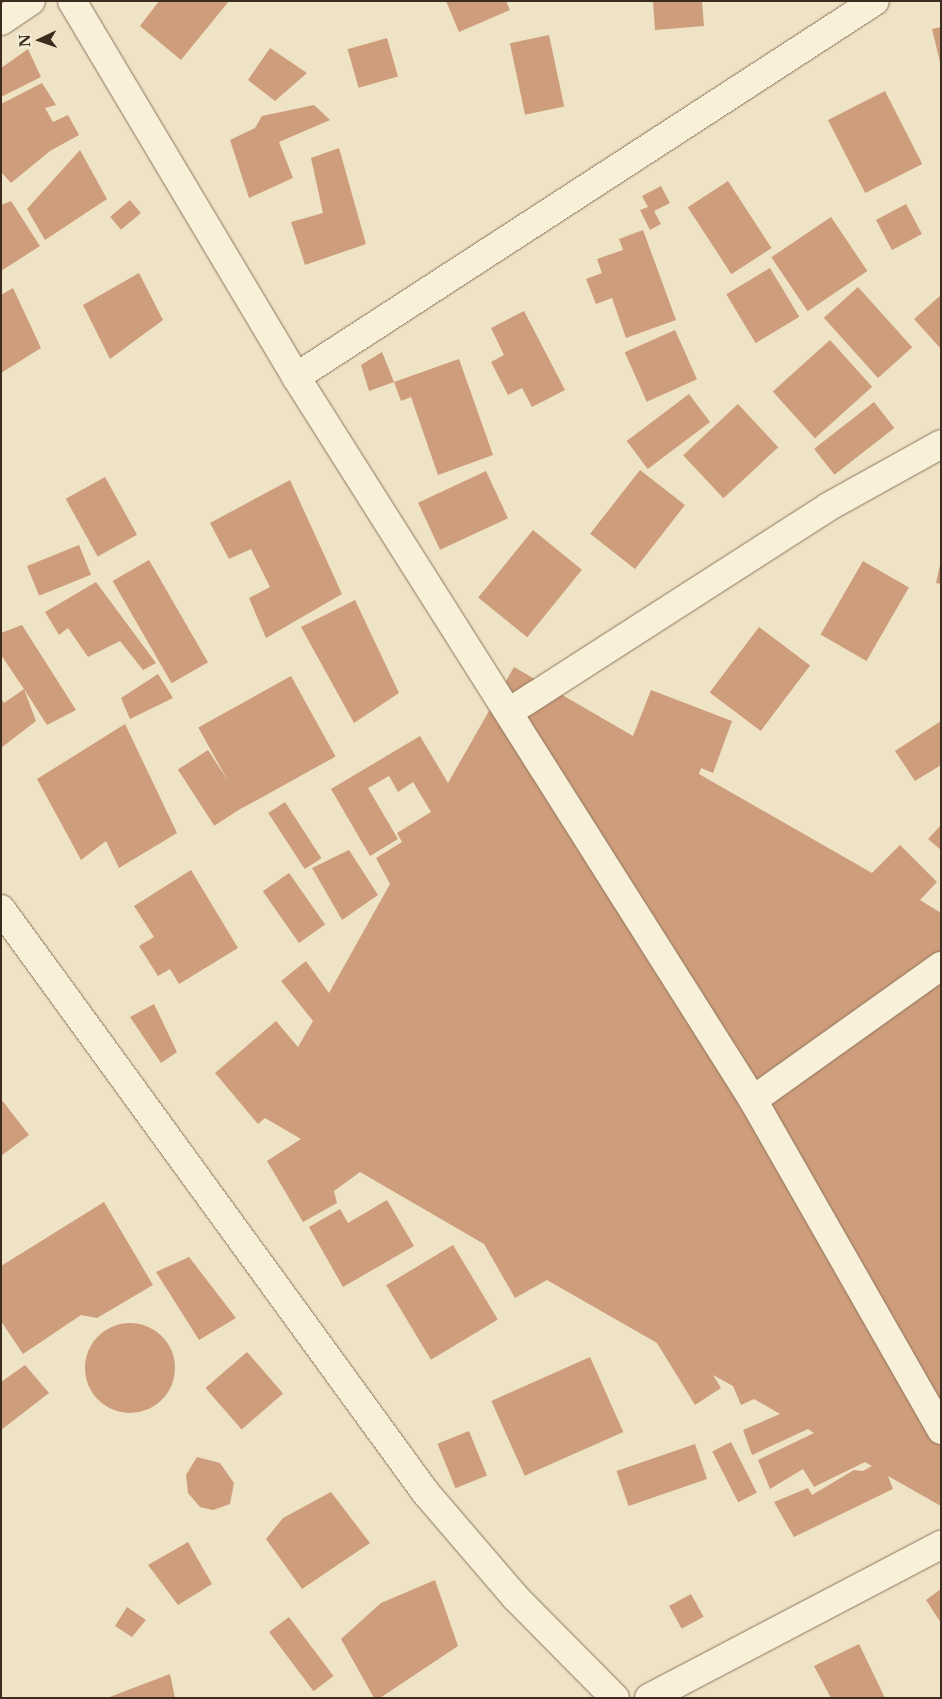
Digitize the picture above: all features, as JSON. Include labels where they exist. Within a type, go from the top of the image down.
[{"type":"street","points":[[1,21],[31,1]]},
{"type":"street","points":[[72,1],[296,377],[753,1100],[941,1430]]},
{"type":"street","points":[[296,377],[875,1]]},
{"type":"street","points":[[509,712],[828,507],[941,444]]},
{"type":"street","points":[[1,909],[426,1493],[515,1597],[615,1698]]},
{"type":"street","points":[[753,1100],[941,966]]},
{"type":"street","points":[[649,1698],[941,1545]]},
{"type":"building","points":[[159,1],[229,1],[181,60],[140,26]]},
{"type":"building","points":[[446,1],[506,1],[510,10],[459,32]]},
{"type":"building","points":[[653,1],[702,1],[704,26],[655,30]]},
{"type":"building","points":[[941,27],[941,62],[940,62],[932,29]]},
{"type":"building","points":[[549,35],[564,106],[525,115],[510,43]]},
{"type":"building","points":[[387,38],[398,76],[359,88],[348,49]]},
{"type":"building","points":[[270,48],[307,73],[275,101],[248,80]]},
{"type":"building","points":[[28,49],[41,77],[1,97],[1,68]]},
{"type":"building","points":[[42,83],[56,105],[45,108],[53,122],[68,115],[79,135],[50,151],[11,183],[1,172],[1,104]]},
{"type":"building","points":[[885,91],[922,164],[865,193],[828,120]]},
{"type":"building","points":[[314,105],[330,120],[279,142],[293,178],[249,198],[230,140],[255,128],[262,116]]},
{"type":"building","points":[[339,148],[366,244],[305,265],[291,222],[323,213],[311,158]]},
{"type":"building","points":[[80,150],[107,199],[45,240],[27,209]]},
{"type":"building","points":[[728,181],[772,248],[731,274],[688,207]]},
{"type":"building","points":[[661,186],[670,203],[654,211],[661,224],[650,230],[640,210],[648,207],[642,196]]},
{"type":"building","points":[[130,200],[141,213],[121,230],[110,217]]},
{"type":"building","points":[[11,201],[40,246],[1,271],[1,205]]},
{"type":"building","points":[[906,204],[922,234],[892,250],[876,220]]},
{"type":"building","points":[[831,217],[867,271],[808,311],[771,257]]},
{"type":"building","points":[[643,230],[676,320],[626,338],[612,298],[596,304],[586,279],[602,273],[597,259],[623,250],[619,239]]},
{"type":"building","points":[[770,268],[799,317],[756,343],[726,294]]},
{"type":"building","points":[[139,273],[163,320],[110,359],[83,305]]},
{"type":"building","points":[[858,287],[912,347],[878,378],[824,318]]},
{"type":"building","points":[[13,288],[41,348],[1,373],[1,295]]},
{"type":"building","points":[[941,295],[941,349],[914,319]]},
{"type":"building","points":[[524,311],[565,390],[532,407],[522,388],[508,395],[491,362],[504,355],[491,328]]},
{"type":"building","points":[[675,330],[697,379],[647,402],[625,352]]},
{"type":"building","points":[[830,340],[872,387],[815,438],[773,392]]},
{"type":"building","points":[[382,352],[394,382],[369,391],[361,365]]},
{"type":"building","points":[[459,359],[493,455],[438,475],[411,397],[401,401],[394,382]]},
{"type":"building","points":[[689,394],[710,422],[648,469],[627,441]]},
{"type":"building","points":[[874,402],[894,428],[834,475],[814,449]]},
{"type":"building","points":[[738,404],[778,447],[723,498],[683,455]]},
{"type":"building","points":[[640,470],[685,505],[635,569],[590,534]]},
{"type":"building","points":[[486,471],[508,518],[440,550],[418,503]]},
{"type":"building","points":[[105,477],[137,535],[98,557],[66,499]]},
{"type":"building","points":[[290,480],[342,594],[266,638],[249,598],[270,587],[251,549],[229,559],[210,523]]},
{"type":"building","points":[[533,530],[582,570],[527,637],[478,598]]},
{"type":"building","points":[[79,545],[91,575],[39,596],[27,566]]},
{"type":"building","points":[[149,560],[208,662],[172,683],[113,581]]},
{"type":"building","points":[[863,561],[909,588],[866,661],[820,635]]},
{"type":"building","points":[[941,566],[941,584],[936,583]]},
{"type":"building","points":[[96,582],[156,663],[143,670],[120,641],[88,657],[68,628],[59,635],[45,612]]},
{"type":"building","points":[[355,600],[399,693],[354,723],[301,627]]},
{"type":"building","points":[[22,625],[76,710],[47,725],[1,655],[1,633]]},
{"type":"building","points":[[759,627],[810,666],[761,731],[710,692]]},
{"type":"building","points":[[514,667],[633,736],[651,690],[732,721],[713,773],[701,768],[699,774],[872,873],[900,845],[937,882],[920,900],[941,913],[941,1506],[888,1476],[893,1489],[794,1537],[774,1502],[808,1488],[812,1495],[854,1470],[863,1471],[872,1466],[865,1462],[814,1487],[803,1469],[770,1489],[758,1460],[814,1433],[808,1429],[752,1455],[743,1430],[780,1414],[754,1399],[741,1405],[733,1386],[713,1375],[721,1388],[695,1405],[657,1343],[547,1280],[515,1298],[484,1244],[360,1172],[334,1191],[337,1203],[303,1222],[267,1161],[301,1139],[265,1118],[258,1124],[215,1073],[276,1021],[298,1047],[313,1021],[281,981],[306,961],[329,993],[390,884],[376,858],[402,842],[397,833],[431,812],[413,782],[398,792],[389,776],[368,788],[398,839],[370,856],[331,789],[420,736],[448,783]]},
{"type":"building","points":[[158,674],[173,698],[130,719],[121,698]]},
{"type":"building","points":[[291,676],[336,756],[243,808],[198,727]]},
{"type":"building","points":[[24,689],[36,721],[1,748],[1,698],[4,703]]},
{"type":"building","points":[[941,721],[941,765],[915,781],[895,751]]},
{"type":"building","points":[[125,724],[177,833],[119,868],[106,841],[81,860],[37,779]]},
{"type":"building","points":[[208,750],[244,806],[214,826],[178,770]]},
{"type":"building","points":[[285,802],[321,858],[305,869],[268,813]]},
{"type":"building","points":[[941,825],[941,850],[928,839]]},
{"type":"building","points":[[349,850],[378,895],[342,920],[312,868]]},
{"type":"building","points":[[191,870],[238,948],[179,984],[170,969],[158,976],[139,946],[154,937],[134,906]]},
{"type":"building","points":[[289,873],[325,925],[299,943],[263,891]]},
{"type":"building","points":[[154,1004],[177,1052],[161,1063],[130,1017]]},
{"type":"building","points":[[1,1099],[29,1135],[1,1156]]},
{"type":"building","points":[[387,1200],[414,1246],[343,1287],[309,1227],[340,1209],[348,1223]]},
{"type":"building","points":[[104,1202],[153,1285],[97,1318],[81,1315],[23,1354],[1,1321],[1,1266]]},
{"type":"building","points":[[453,1245],[498,1320],[431,1360],[386,1285]]},
{"type":"building","points":[[189,1257],[236,1318],[199,1340],[156,1272]]},
{"type":"building","points":[[130,1323],[147,1326],[162,1336],[172,1351],[175,1368],[172,1385],[162,1400],[147,1410],[130,1413],[113,1410],[98,1400],[88,1385],[85,1368],[88,1351],[98,1336],[113,1326]]},
{"type":"building","points":[[247,1352],[283,1394],[242,1430],[205,1388]]},
{"type":"building","points":[[590,1357],[623,1432],[525,1476],[491,1401]]},
{"type":"building","points":[[25,1365],[49,1393],[1,1430],[1,1382]]},
{"type":"building","points":[[469,1431],[487,1476],[455,1488],[437,1444]]},
{"type":"building","points":[[731,1442],[757,1493],[738,1502],[712,1452]]},
{"type":"building","points":[[695,1444],[707,1479],[629,1506],[617,1471]]},
{"type":"building","points":[[197,1457],[220,1463],[234,1483],[230,1504],[213,1510],[200,1507],[188,1493],[186,1475]]},
{"type":"building","points":[[331,1492],[370,1543],[302,1589],[266,1539],[283,1518]]},
{"type":"building","points":[[188,1542],[212,1584],[178,1605],[148,1565]]},
{"type":"building","points":[[435,1580],[458,1646],[380,1698],[374,1698],[341,1639],[381,1603]]},
{"type":"building","points":[[941,1589],[941,1623],[926,1600]]},
{"type":"building","points":[[691,1594],[704,1617],[682,1629],[669,1606]]},
{"type":"building","points":[[127,1607],[146,1620],[132,1637],[115,1626]]},
{"type":"building","points":[[289,1617],[334,1676],[314,1691],[269,1632]]},
{"type":"building","points":[[859,1644],[885,1698],[831,1698],[814,1666]]},
{"type":"building","points":[[170,1674],[175,1698],[107,1698]]}]
